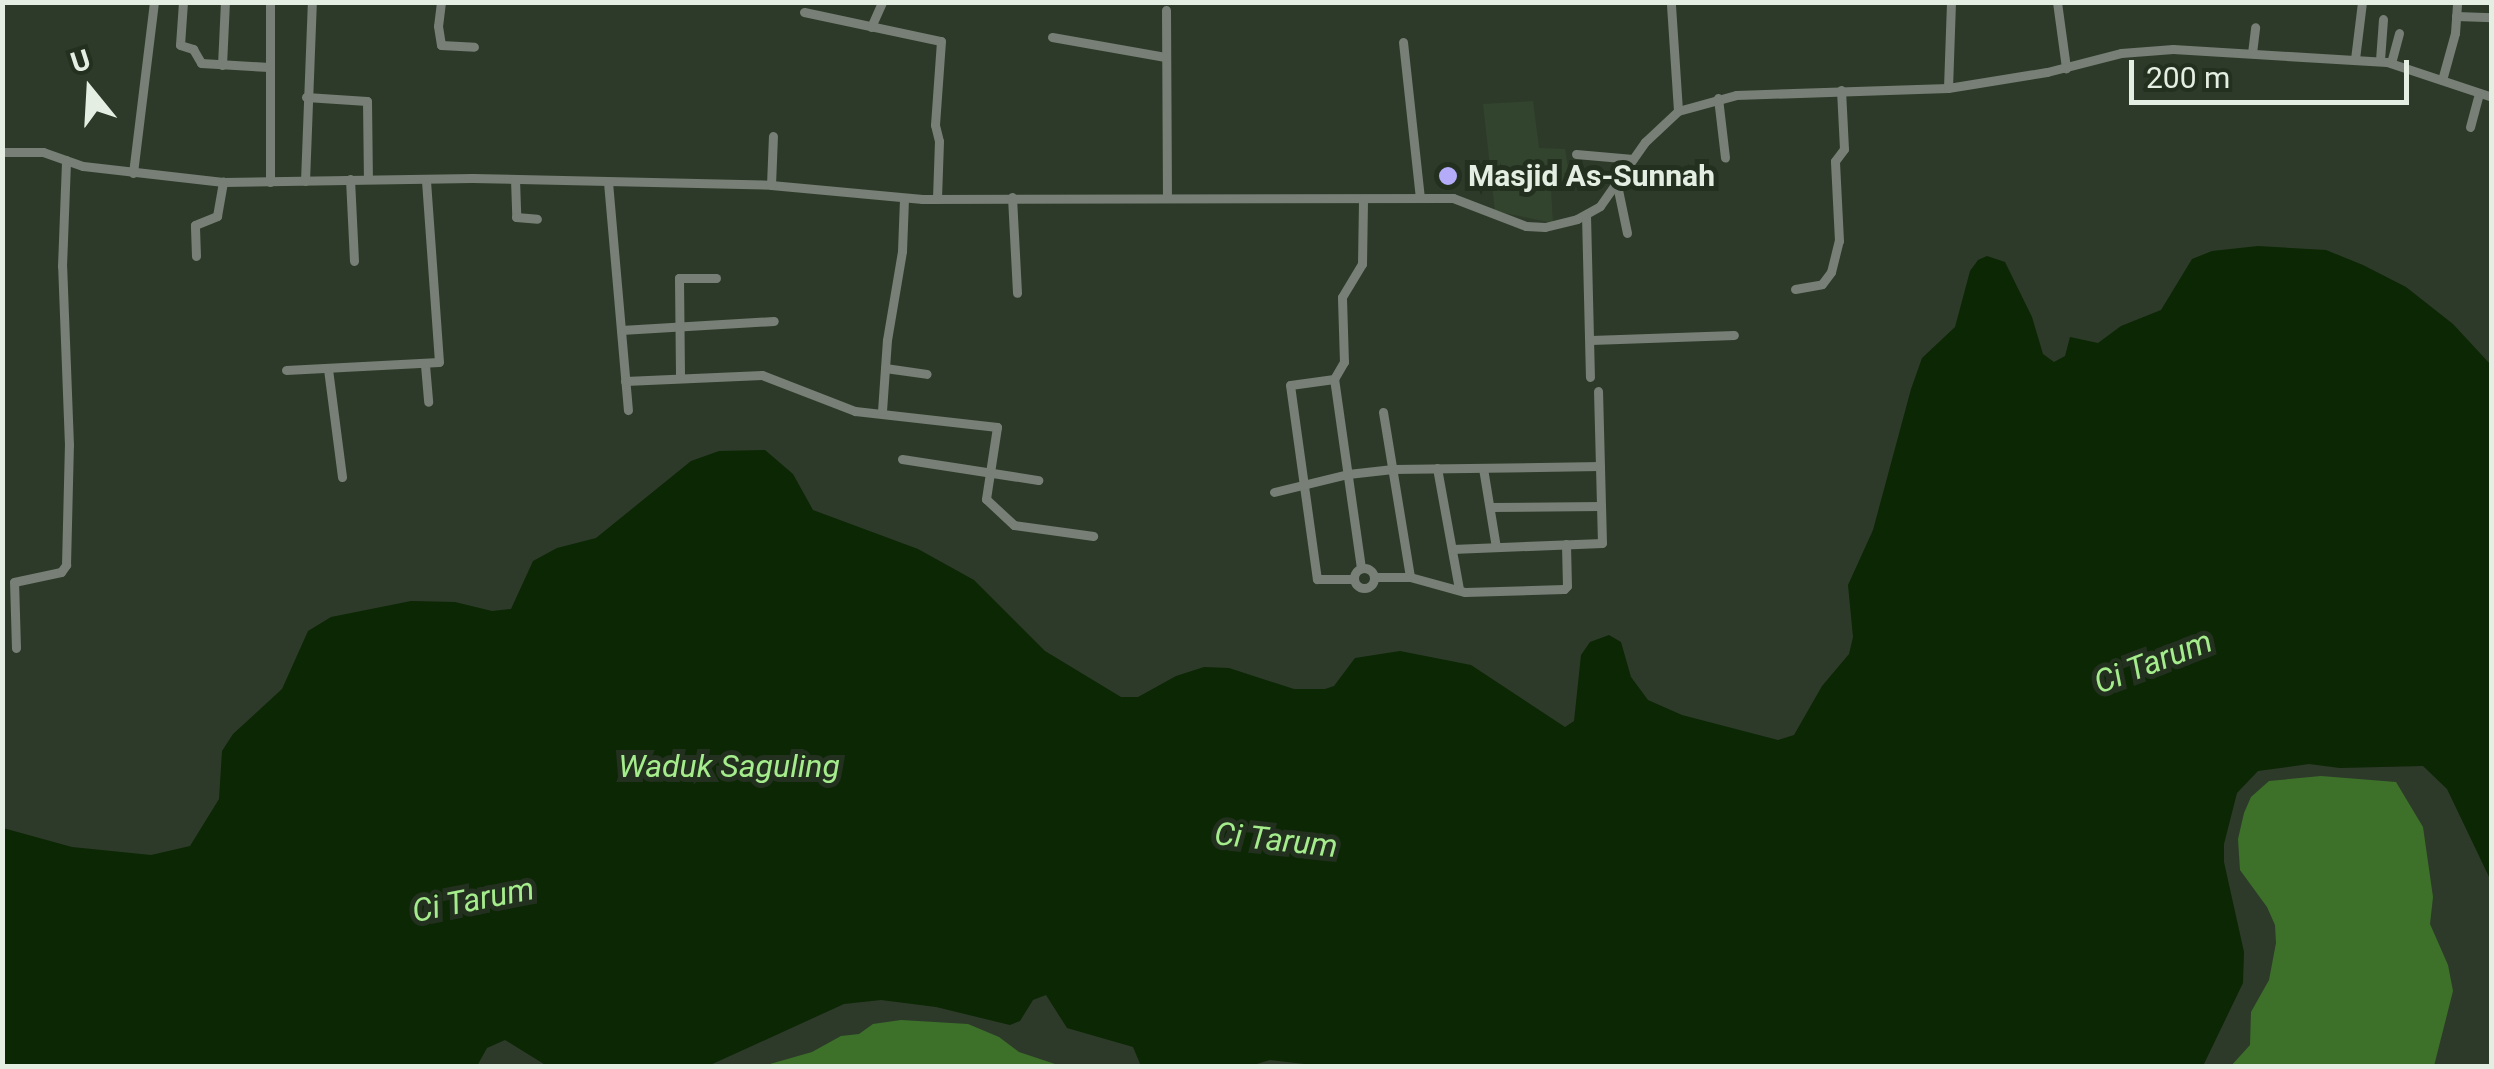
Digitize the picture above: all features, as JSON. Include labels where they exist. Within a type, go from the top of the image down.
[{"type":"street","points":[[133,173],[154,2]]},
{"type":"street","points":[[183,2],[181,47],[194,49],[204,64],[270,67]]},
{"type":"street","points":[[222,64],[225,2]]},
{"type":"street","points":[[270,2],[270,182]]},
{"type":"street","points":[[305,181],[312,2]]},
{"type":"street","points":[[442,2],[438,26],[441,45],[474,47]]},
{"type":"street","points":[[871,27],[882,2]]},
{"type":"street","points":[[1948,88],[1951,2]]},
{"type":"street","points":[[2057,2],[2066,68]]},
{"type":"street","points":[[2354,59],[2362,2]]},
{"type":"street","points":[[2442,80],[2457,2]]},
{"type":"street","points":[[1671,6],[1678,111]]},
{"type":"street","points":[[1166,10],[1167,197]]},
{"type":"street","points":[[804,12],[938,39],[944,46],[935,125],[939,141],[937,199]]},
{"type":"street","points":[[2456,16],[2492,16]]},
{"type":"street","points":[[2383,19],[2385,62]]},
{"type":"street","points":[[2252,53],[2255,26]]},
{"type":"street","points":[[2385,62],[2399,33]]},
{"type":"street","points":[[1052,37],[1165,57]]},
{"type":"street","points":[[1403,42],[1420,198]]},
{"type":"street","points":[[2,152],[43,152],[133,173],[223,182],[516,179],[771,185],[937,199],[1464,200],[1529,227],[1551,227],[1586,215],[1617,186],[1633,160],[1678,111],[1718,98],[1948,88],[2028,76],[2132,51],[2252,53],[2385,62],[2492,97]]},
{"type":"street","points":[[2028,63],[2028,76]]},
{"type":"street","points":[[1795,288],[1822,284],[1831,272],[1838,241],[1835,161],[1844,149],[1841,90]]},
{"type":"street","points":[[2470,127],[2479,93]]},
{"type":"street","points":[[306,97],[368,102],[368,178]]},
{"type":"street","points":[[1718,98],[1725,158]]},
{"type":"street","points":[[771,185],[773,136]]},
{"type":"street","points":[[1576,154],[1633,160]]},
{"type":"street","points":[[16,648],[14,582],[61,572],[66,565],[69,458],[62,266],[66,160]]},
{"type":"street","points":[[350,179],[354,261]]},
{"type":"street","points":[[286,370],[435,364],[440,357],[426,179]]},
{"type":"street","points":[[516,179],[516,217],[537,219]]},
{"type":"street","points":[[196,256],[195,225],[217,216],[223,182]]},
{"type":"street","points":[[608,182],[628,410]]},
{"type":"street","points":[[1617,186],[1627,232]]},
{"type":"street","points":[[1012,197],[1016,293]]},
{"type":"street","points":[[882,412],[884,368],[902,251],[904,198]]},
{"type":"street","points":[[1354,580],[1362,568],[1334,378],[1344,362],[1342,298],[1362,264],[1364,198]]},
{"type":"street","points":[[1586,215],[1590,377]]},
{"type":"street","points":[[680,375],[679,278],[716,278]]},
{"type":"street","points":[[621,330],[774,321]]},
{"type":"street","points":[[1592,340],[1734,335]]},
{"type":"street","points":[[425,365],[428,402]]},
{"type":"street","points":[[884,368],[928,374]]},
{"type":"street","points":[[328,369],[342,477]]},
{"type":"street","points":[[625,380],[680,375],[772,376],[855,411],[997,427],[986,499],[1014,525],[1093,536]]},
{"type":"street","points":[[1334,378],[1290,385],[1317,579],[1354,580],[1364,588],[1373,584],[1375,577],[1372,570],[1362,568]]},
{"type":"street","points":[[1452,549],[1602,543],[1598,390]]},
{"type":"street","points":[[1384,412],[1410,576]]},
{"type":"street","points":[[902,458],[1038,480]]},
{"type":"street","points":[[1274,492],[1348,474],[1392,469],[1600,466]]},
{"type":"street","points":[[1437,468],[1459,589]]},
{"type":"street","points":[[1484,468],[1496,547]]},
{"type":"street","points":[[1490,507],[1601,506]]},
{"type":"street","points":[[1375,577],[1410,576],[1459,589],[1564,590],[1566,544]]},
{"type":"shaded area","points":[[1533,101],[1539,148],[1565,149],[1571,187],[1551,189],[1553,223],[1495,211],[1483,104]]},
{"type":"green space","points":[[2321,776],[2396,782],[2423,827],[2433,897],[2430,924],[2448,965],[2453,991],[2434,1066],[2231,1066],[2250,1045],[2251,1012],[2269,980],[2276,943],[2275,925],[2267,907],[2240,870],[2238,839],[2244,813],[2251,797],[2269,781]]},
{"type":"green space","points":[[901,1020],[968,1024],[999,1037],[1019,1052],[1061,1066],[763,1066],[812,1052],[841,1036],[859,1034],[873,1024]]},
{"type":"water","name":"Waduk Saguling","points":[[2258,246],[2326,250],[2363,265],[2406,287],[2453,324],[2491,365],[2491,881],[2447,789],[2423,766],[2340,768],[2309,764],[2258,771],[2237,793],[2224,844],[2224,862],[2244,952],[2243,983],[2203,1066],[1322,1066],[1270,1060],[1250,1066],[1141,1066],[1133,1047],[1067,1028],[1046,995],[1033,1000],[1020,1021],[1010,1025],[936,1007],[881,1000],[844,1004],[708,1066],[547,1066],[505,1040],[487,1048],[477,1066],[3,1066],[3,828],[72,847],[151,855],[190,846],[219,799],[222,751],[233,734],[282,689],[308,631],[331,617],[411,601],[455,602],[492,611],[511,609],[533,561],[557,548],[596,538],[691,461],[719,451],[765,450],[793,474],[813,510],[918,549],[974,580],[1045,651],[1121,697],[1138,697],[1176,676],[1204,667],[1229,668],[1294,689],[1325,689],[1334,686],[1355,658],[1400,651],[1471,665],[1565,727],[1574,721],[1581,655],[1590,642],[1609,635],[1621,642],[1631,677],[1648,700],[1682,715],[1778,740],[1794,735],[1822,686],[1849,654],[1853,637],[1848,585],[1873,530],[1911,389],[1922,358],[1955,327],[1970,271],[1978,260],[1987,256],[2005,262],[2032,317],[2043,354],[2054,362],[2065,356],[2070,337],[2098,343],[2121,326],[2161,310],[2192,259],[2212,251]]},
{"type":"place","name":"Masjid As-Sunnah","points":[[1448,176]]},
{"type":"water label","name":"Ci Tarum","points":[[2153,662]]},
{"type":"water label","name":"Ci Tarum","points":[[1276,840]]},
{"type":"water label","name":"Ci Tarum","points":[[473,900]]}]
